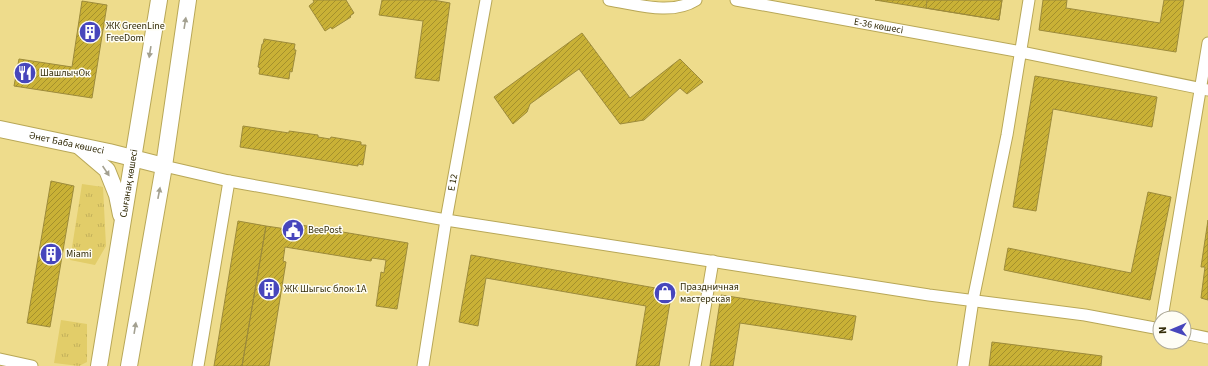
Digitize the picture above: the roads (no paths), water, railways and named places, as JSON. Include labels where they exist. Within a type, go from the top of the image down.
[{"type":"main road","name":"Сығанақ көшесі","points":[[99,366],[159,0]]},
{"type":"main road","points":[[129,366],[164,166],[188,0]]},
{"type":"main road","name":"Әнет Баба көшесі","points":[[0,129],[77,145],[164,166]]},
{"type":"main road","points":[[77,145],[107,170],[117,195],[123,223]]},
{"type":"street","name":"E 12","points":[[423,366],[446,220],[486,0]]},
{"type":"street","points":[[609,0],[664,8],[679,7],[696,0]]},
{"type":"street","name":"Е-36 көшесі","points":[[736,0],[759,2],[1021,52],[1204,90]]},
{"type":"street","points":[[963,366],[973,300],[1007,135],[1029,0]]},
{"type":"street","points":[[1163,310],[1204,90],[1208,43]]},
{"type":"street","points":[[164,166],[229,180],[446,220],[929,295],[1085,315],[1152,328]]},
{"type":"street","points":[[198,366],[229,180]]},
{"type":"street","points":[[695,366],[713,261]]},
{"type":"street","points":[[1192,335],[1208,338]]},
{"type":"street","points":[[0,359],[32,366]]},
{"type":"place","name":"ЖК GreenLine FreeDom","points":[[90,32]]},
{"type":"place","name":"ШашлычОк","points":[[25,73]]},
{"type":"place","name":"BeePost","points":[[293,230]]},
{"type":"place","name":"Miami","points":[[51,254]]},
{"type":"place","name":"ЖК Шыгыс блок 1А","points":[[269,289]]},
{"type":"place","name":"Праздничная мастерская","points":[[665,293]]}]
